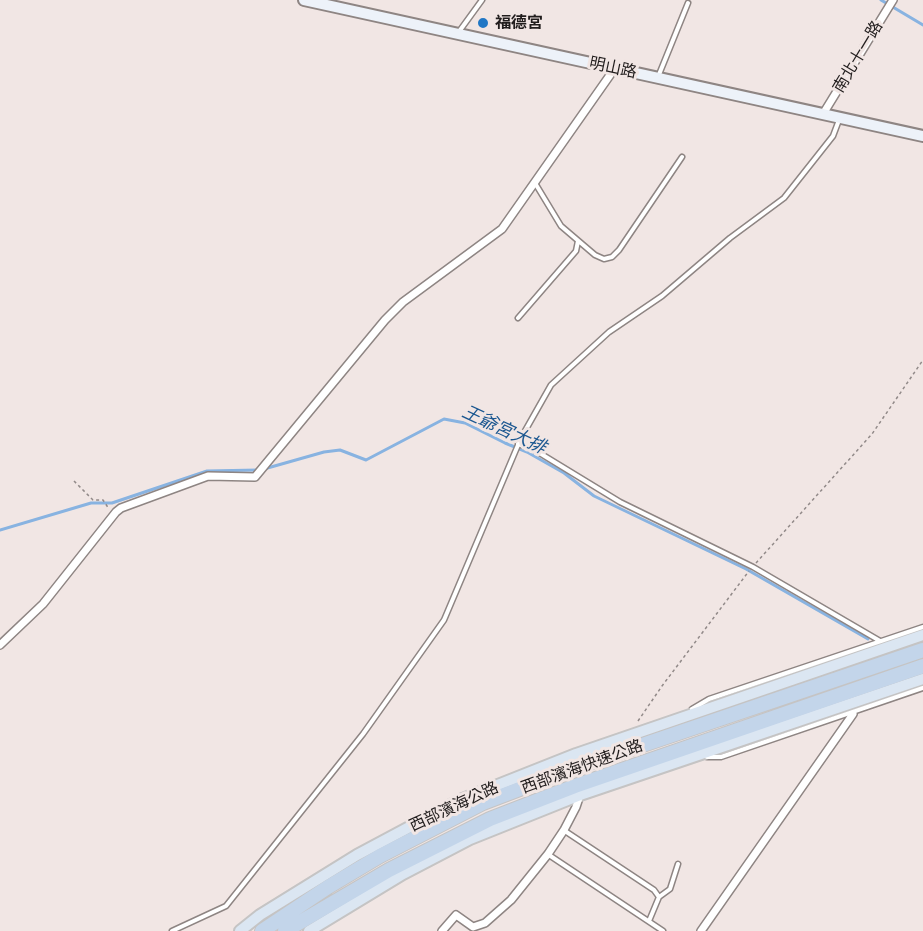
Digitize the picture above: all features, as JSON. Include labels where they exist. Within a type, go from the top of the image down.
[{"type":"highway","name":"西部濱海快速公路","points":[[262,931],[327,887],[483,803],[575,768],[923,650]]},
{"type":"highway","name":"西部濱海快速公路","points":[[285,931],[389,870],[490,819],[575,786],[923,666]]},
{"type":"main road","name":"西部濱海公路","points":[[240,931],[260,915],[357,855],[460,800],[576,754],[923,635]]},
{"type":"main road","points":[[309,931],[403,874],[470,839],[580,795],[923,679]]},
{"type":"street","name":"明山路","points":[[304,0],[923,136]]},
{"type":"street","name":"南北十一路","points":[[823,114],[892,1]]},
{"type":"street","points":[[0,645],[44,604],[121,508],[208,476],[255,477],[385,320],[403,302],[502,229],[615,68]]},
{"type":"street","points":[[701,931],[853,714]]},
{"type":"street","points":[[442,931],[456,915],[473,927],[485,923],[511,900],[564,830],[580,795]]},
{"type":"lane","points":[[458,34],[482,0]]},
{"type":"lane","points":[[657,77],[688,3]]},
{"type":"lane","points":[[172,931],[226,906],[363,734],[444,620],[518,444],[551,385],[609,332],[662,296],[730,237],[784,198],[833,136],[840,118]]},
{"type":"lane","points":[[535,183],[561,226],[595,255],[604,259],[612,257],[619,250],[682,157]]},
{"type":"lane","points":[[518,318],[576,250],[578,241]]},
{"type":"lane","points":[[518,444],[533,449],[620,502],[753,567],[880,641]]},
{"type":"lane","points":[[677,719],[709,699],[923,627]]},
{"type":"lane","points":[[694,756],[721,757],[853,714],[923,688]]},
{"type":"lane","points":[[564,830],[654,891],[659,897]]},
{"type":"lane","points":[[548,854],[663,931]]},
{"type":"lane","points":[[649,921],[659,897],[670,889],[678,864]]},
{"type":"path","points":[[753,567],[872,434],[923,360]]},
{"type":"path","points":[[74,481],[93,500],[103,500],[109,510]]},
{"type":"path","points":[[627,736],[747,574]]},
{"type":"waterway","points":[[881,0],[923,25]]},
{"type":"waterway","name":"王爺宮大排","points":[[264,469],[324,452],[340,450],[366,460],[444,419],[465,423],[527,452],[564,473],[594,496],[746,569],[868,639]]},
{"type":"waterway","name":"王爺宮大排","points":[[0,530],[91,503],[112,503],[207,471],[258,470]]},
{"type":"place","name":"福德宮","points":[[483,23]]}]
